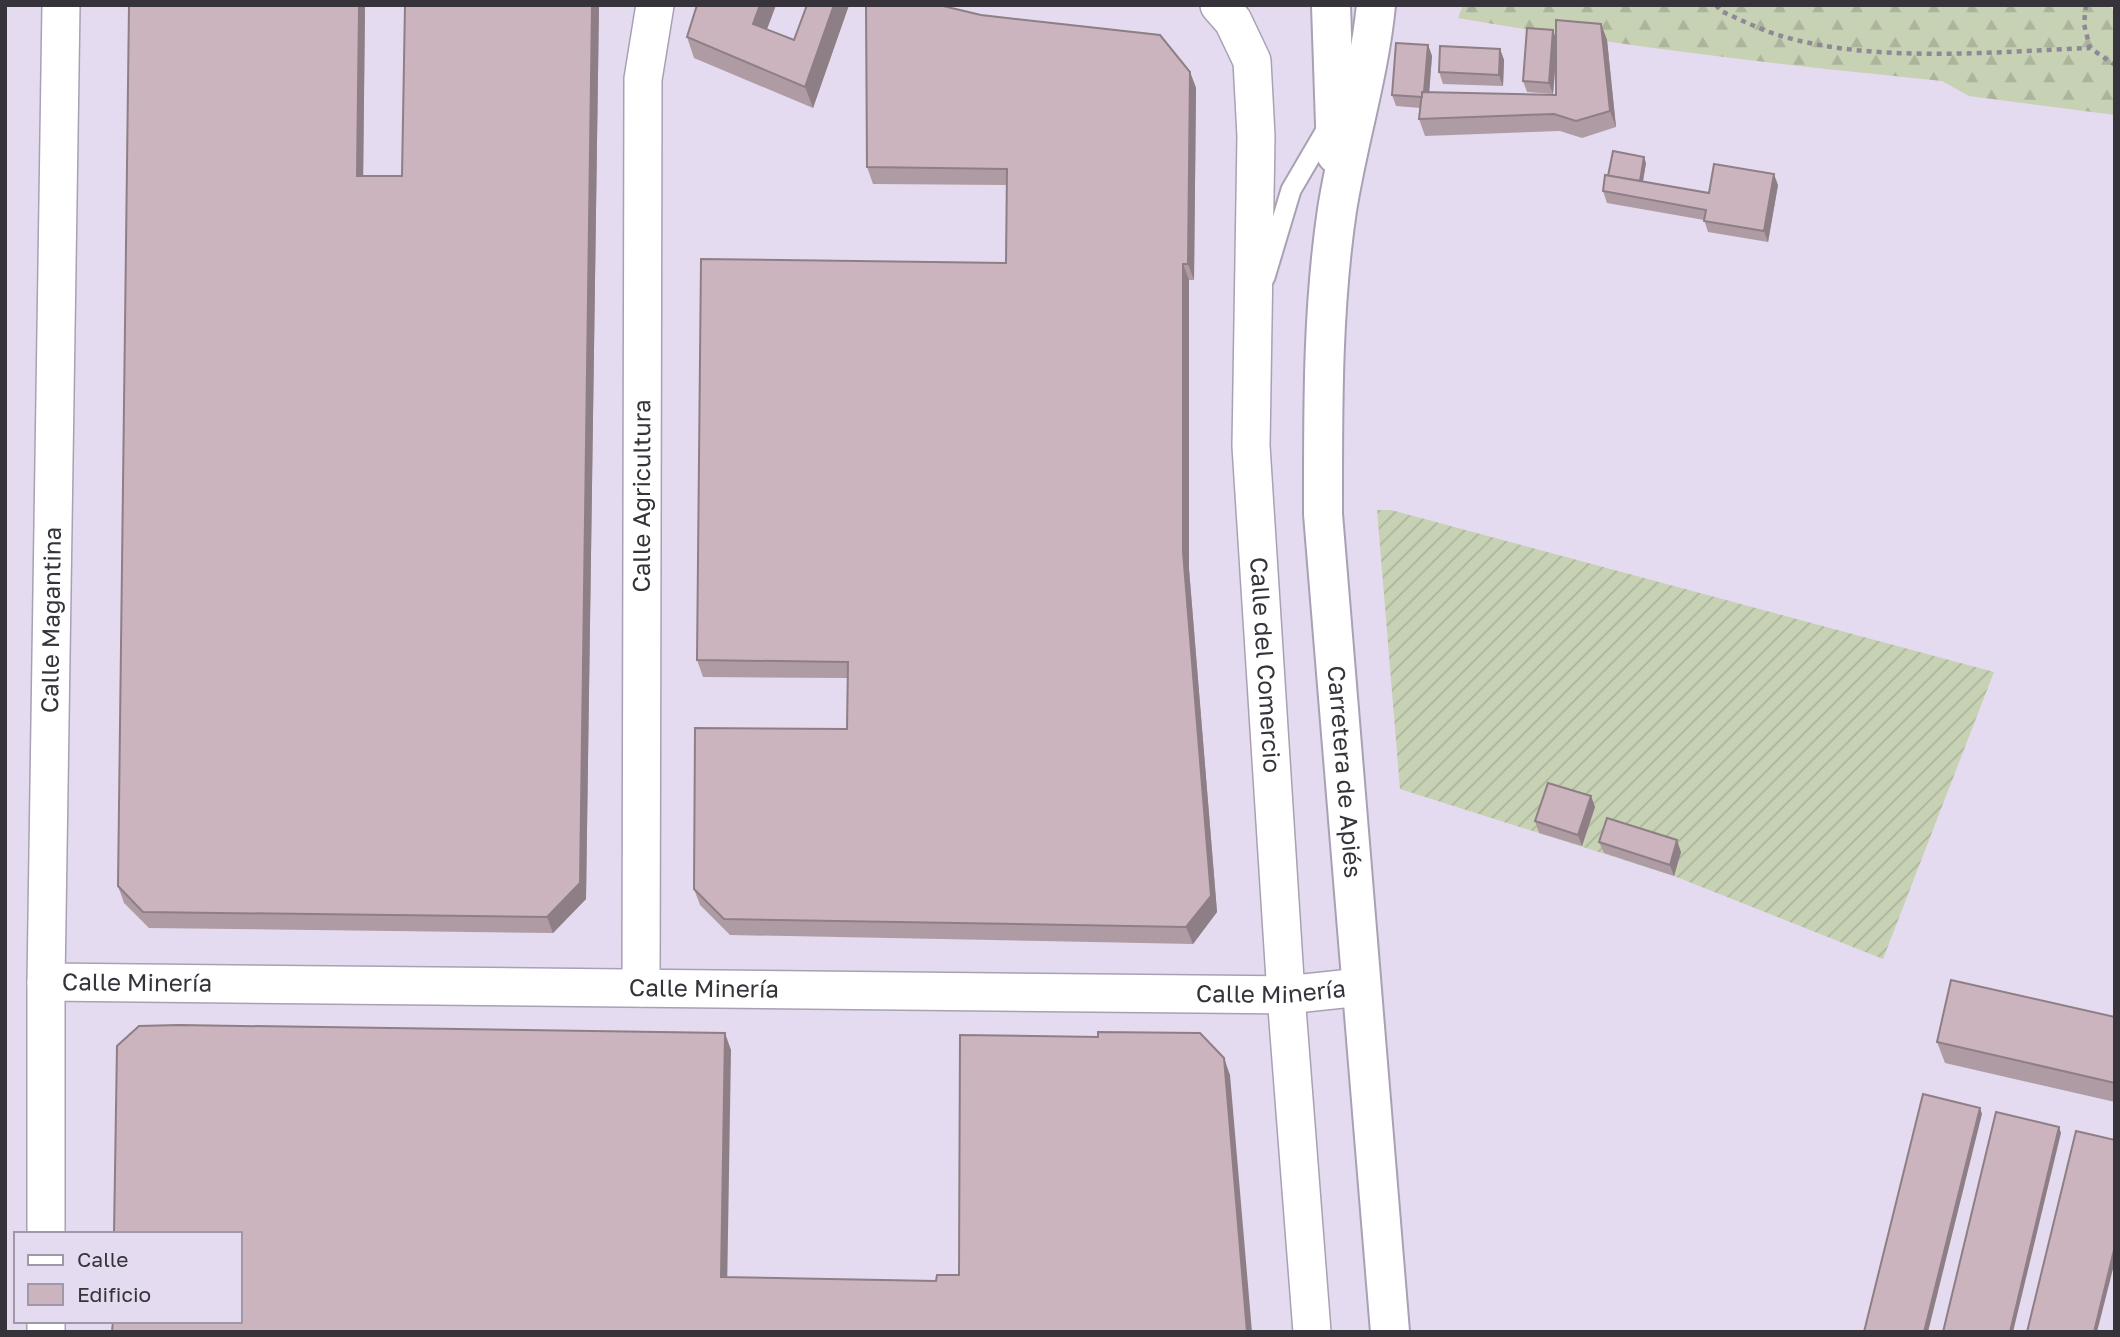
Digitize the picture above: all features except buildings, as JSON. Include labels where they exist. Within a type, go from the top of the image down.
[{"type":"street","name":"Calle Magantina","points":[[46,1232],[46,982],[61,5]]},
{"type":"street","name":"Calle Agricultura","points":[[641,988],[643,79],[655,5]]},
{"type":"street","name":"Calle del Comercio","points":[[1219,5],[1233,21],[1252,61],[1256,136],[1251,446],[1286,995],[1312,1332]]},
{"type":"street","points":[[1316,5],[1332,53]]},
{"type":"street","points":[[1331,5],[1338,209]]},
{"type":"street","points":[[1338,209],[1380,12]]},
{"type":"street","name":"Carretera de Apiés","points":[[1338,209],[1322,390],[1323,514],[1390,1332]]},
{"type":"street","name":"Calle Minería","points":[[46,982],[1286,995],[1360,987]]},
{"type":"lane","points":[[1252,322],[1291,190],[1335,115]]},
{"type":"path","points":[[1716,5],[1721,11],[1775,34],[1856,49],[1978,53],[2090,48],[2115,65]]},
{"type":"path","points":[[2086,5],[2084,24],[2090,48]]},
{"type":"green space","points":[[1463,5],[2108,5],[2115,12],[2115,115],[1969,96],[1942,81],[1699,54],[1458,18]]},
{"type":"green space","points":[[1377,510],[1391,510],[1994,672],[1883,959],[1674,876],[1400,789]]}]
